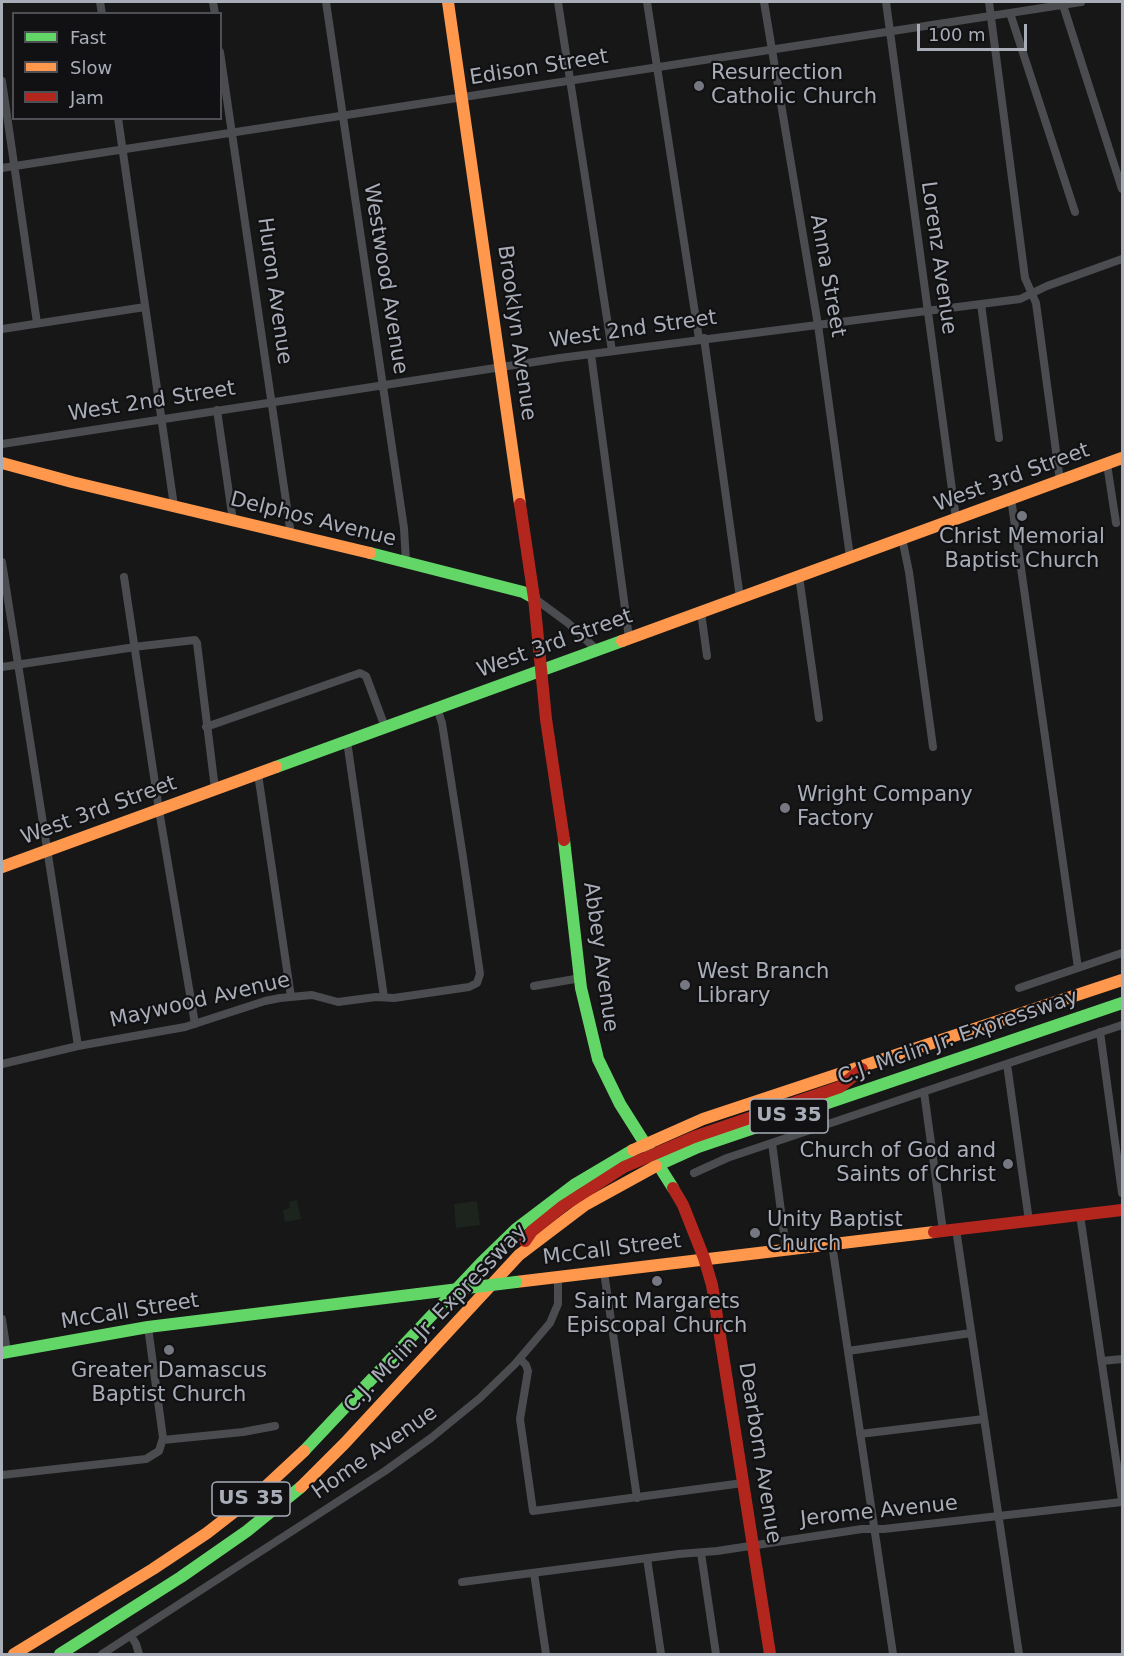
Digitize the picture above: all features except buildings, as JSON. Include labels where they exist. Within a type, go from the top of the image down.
[{"type":"main road","name":"Brooklyn Avenue","points":[[448,2],[502,367],[534,598],[541,670]]},
{"type":"main road","name":"West 3rd Street","points":[[2,867],[1122,458]]},
{"type":"main road","name":"Delphos Avenue","points":[[2,463],[406,562],[523,592],[534,598]]},
{"type":"main road","name":"Abbey Avenue","points":[[541,670],[580,978],[587,1018],[598,1059],[620,1104],[683,1205],[704,1258]]},
{"type":"main road","name":"C.J. Mclin Jr. Expressway","points":[[14,1654],[153,1569],[207,1533],[261,1491],[313,1443],[516,1229],[598,1169],[645,1143],[704,1119],[1122,980]]},
{"type":"main road","name":"C.J. Mclin Jr. Expressway","points":[[60,1654],[182,1577],[248,1531],[299,1489],[345,1443],[519,1256],[528,1236],[545,1220],[593,1186],[624,1167],[698,1147],[1122,1003]]},
{"type":"main road","points":[[655,1159],[694,1137],[840,1087],[867,1065]]},
{"type":"main road","name":"McCall Street","points":[[4,1352],[148,1327],[704,1258],[1122,1210]]},
{"type":"main road","name":"Dearborn Avenue","points":[[704,1258],[718,1314],[770,1654]]},
{"type":"street","name":"Westwood Avenue","points":[[326,2],[404,528],[406,562]]},
{"type":"street","points":[[558,2],[612,351]]},
{"type":"street","points":[[647,2],[702,339],[740,598]]},
{"type":"street","name":"Anna Street","points":[[764,2],[818,324],[850,557]]},
{"type":"street","name":"Lorenz Avenue","points":[[886,2],[956,519]]},
{"type":"street","points":[[988,2],[1024,278],[1036,303],[1060,480]]},
{"type":"street","name":"Edison Street","points":[[2,168],[1082,2]]},
{"type":"street","points":[[1063,5],[1122,189]]},
{"type":"street","points":[[1010,13],[1075,212]]},
{"type":"street","name":"Huron Avenue","points":[[222,64],[291,535]]},
{"type":"street","points":[[2,81],[37,324]]},
{"type":"street","points":[[118,120],[174,506]]},
{"type":"street","name":"West 2nd Street","points":[[2,444],[612,351],[1020,299],[1122,259]]},
{"type":"street","points":[[981,304],[999,438]]},
{"type":"street","points":[[2,329],[145,307]]},
{"type":"street","points":[[591,354],[629,638]]},
{"type":"street","points":[[217,410],[233,521]]},
{"type":"street","points":[[1107,464],[1116,523]]},
{"type":"street","points":[[1011,498],[1078,968]]},
{"type":"street","points":[[902,538],[909,572],[933,747]]},
{"type":"street","points":[[2,562],[78,1046]]},
{"type":"street","points":[[799,576],[819,718]]},
{"type":"street","points":[[124,577],[159,810],[195,1024]]},
{"type":"street","name":"Delphos Avenue","points":[[534,598],[568,623],[597,650]]},
{"type":"street","points":[[700,612],[706,656]]},
{"type":"street","points":[[2,667],[195,640],[215,789]]},
{"type":"street","points":[[206,727],[360,673],[366,676],[385,727]]},
{"type":"street","name":"Maywood Avenue","points":[[2,1064],[78,1046],[195,1024],[265,1001],[319,996],[338,1002],[394,998],[470,987],[477,982],[480,974],[457,816],[442,723],[437,708]]},
{"type":"street","points":[[347,741],[384,997]]},
{"type":"street","points":[[258,774],[291,997]]},
{"type":"street","points":[[1019,988],[1122,953]]},
{"type":"street","points":[[534,986],[580,978]]},
{"type":"street","points":[[694,1173],[728,1158],[1122,1025]]},
{"type":"street","points":[[1100,1032],[1122,1193]]},
{"type":"street","points":[[1007,1064],[1029,1221]]},
{"type":"street","points":[[924,1092],[943,1231]]},
{"type":"street","points":[[772,1143],[786,1249]]},
{"type":"street","points":[[1080,1215],[1122,1501]]},
{"type":"street","points":[[956,1229],[1019,1654]]},
{"type":"street","points":[[832,1244],[893,1654]]},
{"type":"street","points":[[604,1272],[638,1498]]},
{"type":"street","name":"Home Avenue","points":[[102,1654],[411,1453],[480,1398],[520,1359],[550,1323],[558,1304],[558,1277]]},
{"type":"street","points":[[2,1319],[4,1352]]},
{"type":"street","points":[[2,1475],[146,1459],[159,1451],[163,1440],[148,1327]]},
{"type":"street","points":[[848,1351],[971,1333]]},
{"type":"street","points":[[520,1359],[528,1371],[520,1419],[533,1511],[743,1484]]},
{"type":"street","points":[[1102,1361],[1122,1359]]},
{"type":"street","points":[[860,1434],[984,1419]]},
{"type":"street","points":[[163,1440],[243,1432],[275,1426]]},
{"type":"street","name":"Jerome Avenue","points":[[462,1582],[862,1529],[999,1517],[1122,1501]]},
{"type":"street","points":[[701,1552],[716,1654]]},
{"type":"street","points":[[647,1558],[662,1654]]},
{"type":"street","points":[[534,1573],[546,1654]]},
{"type":"street","points":[[131,1636],[139,1654]]},
{"type":"shaded area","points":[[297,1200],[301,1219],[285,1222],[283,1210],[290,1208],[289,1202]]},
{"type":"shaded area","points":[[477,1201],[480,1225],[456,1228],[454,1204]]},
{"type":"traffic: fast","points":[[370,553],[523,592],[534,598]]},
{"type":"traffic: fast","points":[[276,767],[622,641]]},
{"type":"traffic: fast","points":[[564,840],[581,988],[598,1059],[620,1104],[673,1188]]},
{"type":"traffic: fast","points":[[656,1166],[698,1147],[1122,1003]]},
{"type":"traffic: fast","points":[[304,1451],[481,1263],[516,1229],[574,1185],[633,1150]]},
{"type":"traffic: fast","points":[[418,1294],[516,1282]]},
{"type":"traffic: fast","points":[[2,1353],[148,1327],[418,1294]]},
{"type":"traffic: fast","points":[[60,1654],[181,1577],[247,1531],[301,1487]]},
{"type":"traffic: slow","points":[[448,2],[520,504]]},
{"type":"traffic: slow","points":[[622,641],[1122,458]]},
{"type":"traffic: slow","points":[[2,463],[72,482],[370,553]]},
{"type":"traffic: slow","points":[[2,867],[276,767]]},
{"type":"traffic: slow","points":[[633,1150],[703,1119],[1122,980]]},
{"type":"traffic: slow","points":[[301,1487],[345,1443],[519,1255],[585,1205],[656,1166]]},
{"type":"traffic: slow","points":[[516,1282],[934,1232]]},
{"type":"traffic: slow","points":[[14,1654],[153,1569],[207,1533],[261,1491],[304,1451]]},
{"type":"traffic: jam","points":[[520,504],[534,598],[546,719],[564,840]]},
{"type":"traffic: jam","points":[[525,1241],[532,1231],[563,1206],[624,1167],[694,1137],[840,1087],[862,1069]]},
{"type":"traffic: jam","points":[[673,1188],[683,1205],[712,1285],[770,1654]]},
{"type":"traffic: jam","points":[[934,1232],[1122,1210]]},
{"type":"place","name":"Resurrection Catholic Church","points":[[699,86]]},
{"type":"place","name":"Christ Memorial Baptist Church","points":[[1022,516]]},
{"type":"place","name":"Wright Company Factory","points":[[785,808]]},
{"type":"place","name":"West Branch Library","points":[[685,985]]},
{"type":"place","name":"Church of God and Saints of Christ","points":[[1008,1164]]},
{"type":"place","name":"Unity Baptist Church","points":[[755,1233]]},
{"type":"place","name":"Saint Margarets Episcopal Church","points":[[657,1281]]},
{"type":"place","name":"Greater Damascus Baptist Church","points":[[169,1350]]}]
